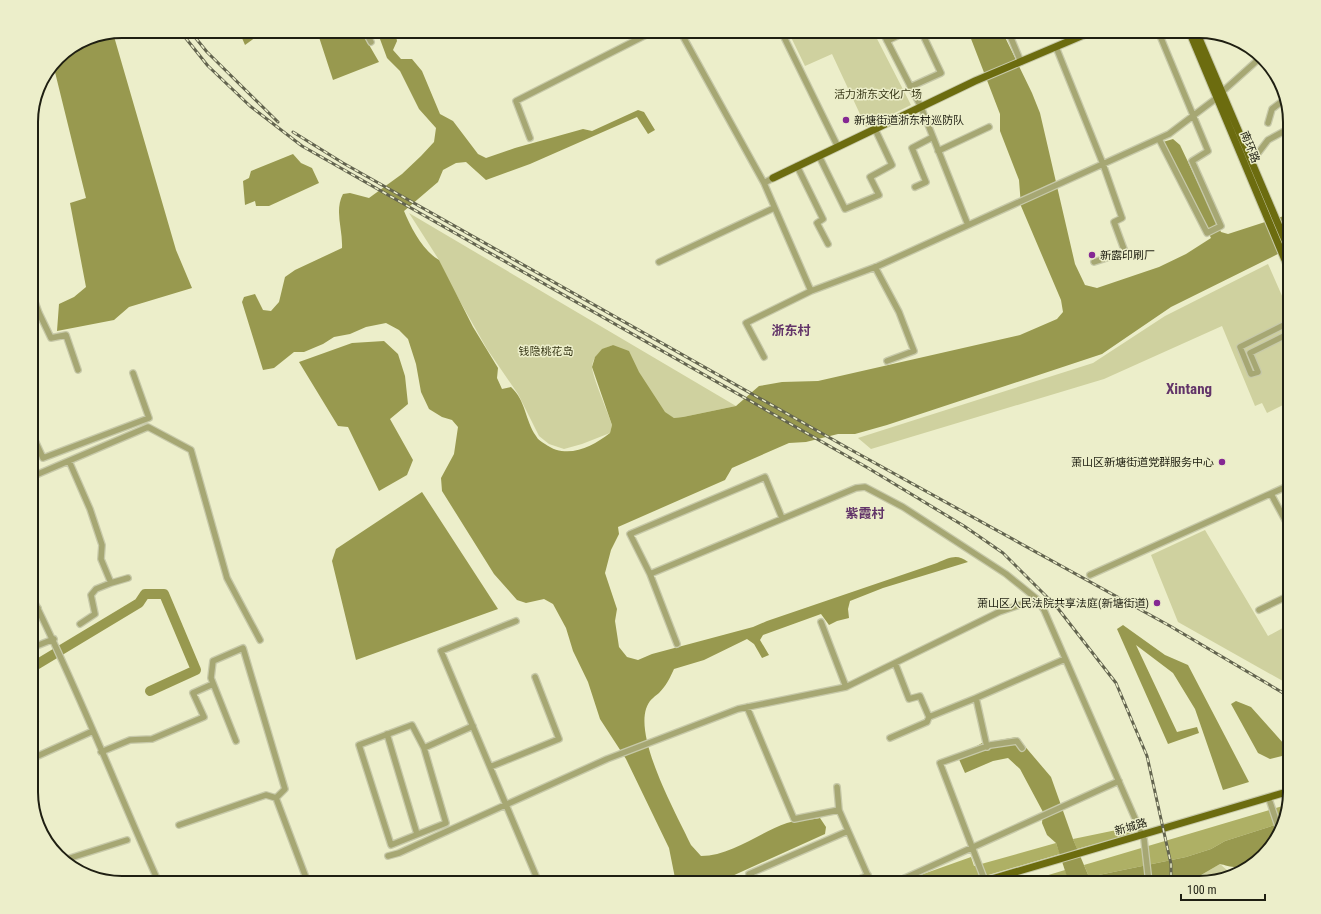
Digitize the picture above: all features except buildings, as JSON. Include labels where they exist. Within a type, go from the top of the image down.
[{"type":"main road","points":[[773,178],[975,81],[1077,38]]},
{"type":"main road","name":"南环路","points":[[1192,38],[1252,161],[1283,234]]},
{"type":"main road","name":"南环路","points":[[1199,38],[1283,256]]},
{"type":"main road","name":"新城路","points":[[1016,876],[1283,793]]},
{"type":"main road","name":"新城路","points":[[1003,876],[1282,798]]},
{"type":"street","points":[[368,38],[371,42]]},
{"type":"street","points":[[530,138],[516,101],[640,38]]},
{"type":"street","points":[[684,38],[764,183],[811,291]]},
{"type":"street","points":[[785,38],[838,147]]},
{"type":"street","points":[[886,38],[921,107],[968,225]]},
{"type":"street","points":[[887,41],[893,38]]},
{"type":"street","points":[[910,87],[941,73],[924,38]]},
{"type":"street","points":[[1011,38],[1021,62]]},
{"type":"street","points":[[1159,139],[1207,233],[1221,226],[1192,161],[1208,151],[1161,38]]},
{"type":"street","points":[[1056,47],[1103,164],[1122,218],[1114,222],[1125,252],[1094,262]]},
{"type":"street","points":[[764,357],[746,323],[811,291],[875,267],[1169,134],[1220,94],[1256,61]]},
{"type":"street","points":[[1268,123],[1272,109],[1280,102]]},
{"type":"street","points":[[938,151],[989,127]]},
{"type":"street","points":[[819,156],[845,209],[879,195],[870,177],[892,165],[875,129]]},
{"type":"street","points":[[1252,161],[1268,140],[1283,132]]},
{"type":"street","points":[[915,187],[926,182],[912,148],[932,137]]},
{"type":"street","points":[[797,166],[823,219],[817,223],[828,244]]},
{"type":"street","points":[[764,183],[773,178]]},
{"type":"street","points":[[659,262],[774,208]]},
{"type":"street","points":[[875,267],[899,312],[914,351],[887,361]]},
{"type":"street","points":[[39,313],[51,338],[66,335],[78,370]]},
{"type":"street","points":[[1283,326],[1240,347],[1251,374],[1258,372],[1250,353],[1283,336]]},
{"type":"street","points":[[38,447],[43,458],[149,418],[133,373]]},
{"type":"street","points":[[38,474],[148,427],[191,450],[227,578],[260,640]]},
{"type":"street","points":[[69,461],[90,509],[102,545],[101,559],[110,583]]},
{"type":"street","points":[[677,644],[650,574],[630,534],[765,477],[782,518]]},
{"type":"street","points":[[650,574],[856,488],[864,487],[902,507],[1006,574],[1037,599],[1044,610],[1143,837],[1148,876]]},
{"type":"street","points":[[1090,575],[1283,488]]},
{"type":"street","points":[[1271,494],[1283,516]]},
{"type":"street","points":[[80,624],[95,614],[91,595],[96,589],[128,578]]},
{"type":"street","points":[[1259,610],[1283,598]]},
{"type":"street","points":[[388,856],[399,853],[607,759],[738,709],[846,687],[999,612],[1037,599]]},
{"type":"street","points":[[38,608],[68,670],[101,752],[156,876]]},
{"type":"street","points":[[516,621],[441,651],[536,876]]},
{"type":"street","points":[[821,622],[846,687]]},
{"type":"street","points":[[38,646],[55,642]]},
{"type":"street","points":[[236,741],[211,678],[213,660],[244,648],[285,789],[276,798]]},
{"type":"street","points":[[929,717],[1065,659]]},
{"type":"street","points":[[890,738],[928,722],[929,717],[920,696],[909,699],[895,663]]},
{"type":"street","points":[[490,767],[559,739],[535,676]]},
{"type":"street","points":[[101,752],[130,740],[152,739],[204,717],[193,693],[213,684]]},
{"type":"street","points":[[976,698],[987,747]]},
{"type":"street","points":[[747,707],[794,819],[839,810]]},
{"type":"street","points":[[412,725],[424,748],[446,823],[391,845],[359,745],[412,725]]},
{"type":"street","points":[[424,748],[472,726]]},
{"type":"street","points":[[38,756],[93,731]]},
{"type":"street","points":[[387,734],[417,834]]},
{"type":"street","points":[[979,876],[972,848],[940,763],[987,747],[1017,741],[1022,748]]},
{"type":"street","points":[[910,876],[1119,781]]},
{"type":"street","points":[[837,787],[839,810],[868,875]]},
{"type":"street","points":[[179,825],[266,795],[276,798]]},
{"type":"street","points":[[276,798],[305,876]]},
{"type":"street","points":[[1270,802],[1277,823]]},
{"type":"street","points":[[749,874],[848,831]]},
{"type":"street","points":[[70,858],[127,840]]},
{"type":"green space","name":"活力浙东文化广场","points":[[791,38],[877,38],[911,105],[866,127],[832,54],[805,66]]},
{"type":"green space","name":"钱隐桃花岛","points":[[409,213],[736,406],[674,418],[665,413],[613,345],[599,352],[592,366],[597,385],[612,425],[610,433],[564,449],[549,444],[539,436],[518,394],[487,349],[453,289],[439,260]]},
{"type":"green space","points":[[1268,264],[1283,298],[1283,405],[1267,413],[1262,403],[1255,406],[1222,326],[1104,379],[871,449],[858,438],[1093,363],[1165,316]]},
{"type":"green space","points":[[1205,530],[1268,636],[1283,628],[1283,681],[1178,622],[1151,555]]},
{"type":"green space","points":[[1281,806],[1276,825],[1225,841],[1211,849],[1186,857],[1094,876],[1089,876],[1084,865]]},
{"type":"green space","points":[[1131,827],[1132,834],[1077,849],[1073,839]]},
{"type":"green space","points":[[1056,843],[1060,854],[985,876],[918,876],[971,857],[974,866]]},
{"type":"green space","points":[[1220,864],[1228,871],[1200,876]]},
{"type":"green space","points":[[1065,870],[1067,876],[1045,876]]},
{"type":"shaded area","points":[[242,38],[254,38],[245,45]]},
{"type":"shaded area","points":[[319,38],[365,38],[379,62],[333,80]]},
{"type":"shaded area","points":[[380,38],[396,38],[397,41],[393,50],[401,59],[412,59],[422,71],[440,114],[453,121],[478,154],[486,158],[515,148],[583,129],[592,131],[638,110],[644,112],[655,130],[648,134],[637,117],[530,164],[486,180],[466,162],[456,163],[443,170],[438,182],[404,211],[410,225],[423,245],[439,260],[473,327],[498,368],[497,378],[502,389],[511,387],[516,392],[523,404],[532,430],[538,439],[553,449],[562,451],[579,450],[587,447],[610,433],[612,425],[592,367],[595,357],[602,349],[613,345],[629,351],[639,372],[665,412],[674,418],[736,406],[759,386],[782,382],[818,381],[1020,335],[1057,319],[1063,312],[1061,300],[1021,206],[1019,180],[1000,131],[1000,114],[971,38],[1005,38],[1032,93],[1040,113],[1075,264],[1085,285],[1097,288],[1159,267],[1186,254],[1211,238],[1163,142],[1173,139],[1180,145],[1221,232],[1228,234],[1283,216],[1283,251],[1171,307],[1102,354],[887,425],[855,434],[838,434],[806,442],[789,443],[732,468],[725,480],[618,527],[619,534],[611,550],[605,573],[617,609],[615,621],[619,647],[627,657],[638,660],[652,654],[753,627],[949,558],[957,557],[968,562],[883,588],[850,601],[848,609],[849,618],[829,625],[821,614],[763,635],[760,640],[769,655],[762,658],[754,644],[747,639],[704,660],[674,669],[664,688],[648,703],[644,723],[652,758],[659,777],[691,845],[701,856],[712,855],[734,848],[777,827],[791,822],[820,818],[826,827],[825,834],[732,876],[675,876],[669,848],[626,759],[600,719],[588,682],[573,651],[566,628],[553,604],[544,599],[526,603],[517,600],[494,574],[442,491],[441,478],[454,454],[458,427],[452,420],[442,417],[429,409],[421,392],[416,364],[408,339],[399,330],[386,323],[366,327],[350,334],[334,337],[323,344],[304,352],[294,352],[274,368],[263,370],[242,302],[244,297],[255,294],[263,310],[271,311],[279,302],[285,277],[295,270],[342,248],[339,207],[343,194],[350,193],[369,198],[402,174],[434,142],[436,128],[419,109],[400,71],[387,58]]},
{"type":"shaded area","points":[[115,39],[176,250],[192,288],[129,307],[114,320],[57,331],[59,304],[74,297],[86,287],[70,203],[86,198],[55,71],[80,49],[95,42]]},
{"type":"shaded area","points":[[293,154],[301,163],[312,168],[319,183],[269,206],[256,206],[255,201],[245,205],[243,181],[249,178],[251,171]]},
{"type":"shaded area","points":[[384,341],[398,354],[405,376],[408,404],[390,419],[413,460],[407,475],[379,491],[348,427],[338,426],[299,362],[352,343]]},
{"type":"shaded area","points":[[422,492],[498,609],[356,660],[332,561],[336,549]]},
{"type":"shaded area","points":[[1123,625],[1165,655],[1188,665],[1249,782],[1223,790],[1195,709],[1173,673],[1136,645],[1177,732],[1197,727],[1199,733],[1168,744],[1117,629]]},
{"type":"shaded area","points":[[1236,701],[1251,707],[1283,743],[1283,756],[1270,759],[1258,753],[1231,704]]},
{"type":"shaded area","points":[[1017,737],[1051,777],[1073,839],[1089,876],[1067,876],[1056,843],[1047,835],[1042,823],[1043,812],[1020,769],[1008,758],[993,761],[965,773],[958,757],[982,743]]},
{"type":"shaded area","points":[[1276,825],[1269,839],[1250,859],[1237,867],[1220,864],[1200,876],[1094,876],[1186,857],[1211,849],[1225,841]]},
{"type":"waterway","points":[[38,664],[139,603],[145,594],[164,594],[196,670],[150,691]]},
{"type":"railway","points":[[186,38],[208,66],[250,106],[302,146],[868,468],[964,526],[1003,553],[1056,606],[1116,683],[1147,756],[1171,864],[1171,876]]},
{"type":"railway","points":[[196,38],[207,52],[278,122]]},
{"type":"railway","points":[[293,132],[343,163],[846,447],[1170,626],[1283,693]]},
{"type":"place","name":"新塘街道浙东村巡防队","points":[[846,120]]},
{"type":"place","name":"新露印刷厂","points":[[1092,255]]},
{"type":"place","name":"萧山区新塘街道党群服务中心","points":[[1222,462]]},
{"type":"place","name":"萧山区人民法院共享法庭(新塘街道)","points":[[1157,603]]},
{"type":"district","name":"浙东村","points":[[791,330]]},
{"type":"district","name":"Xintang","points":[[1189,389]]},
{"type":"district","name":"紫霞村","points":[[865,513]]}]
